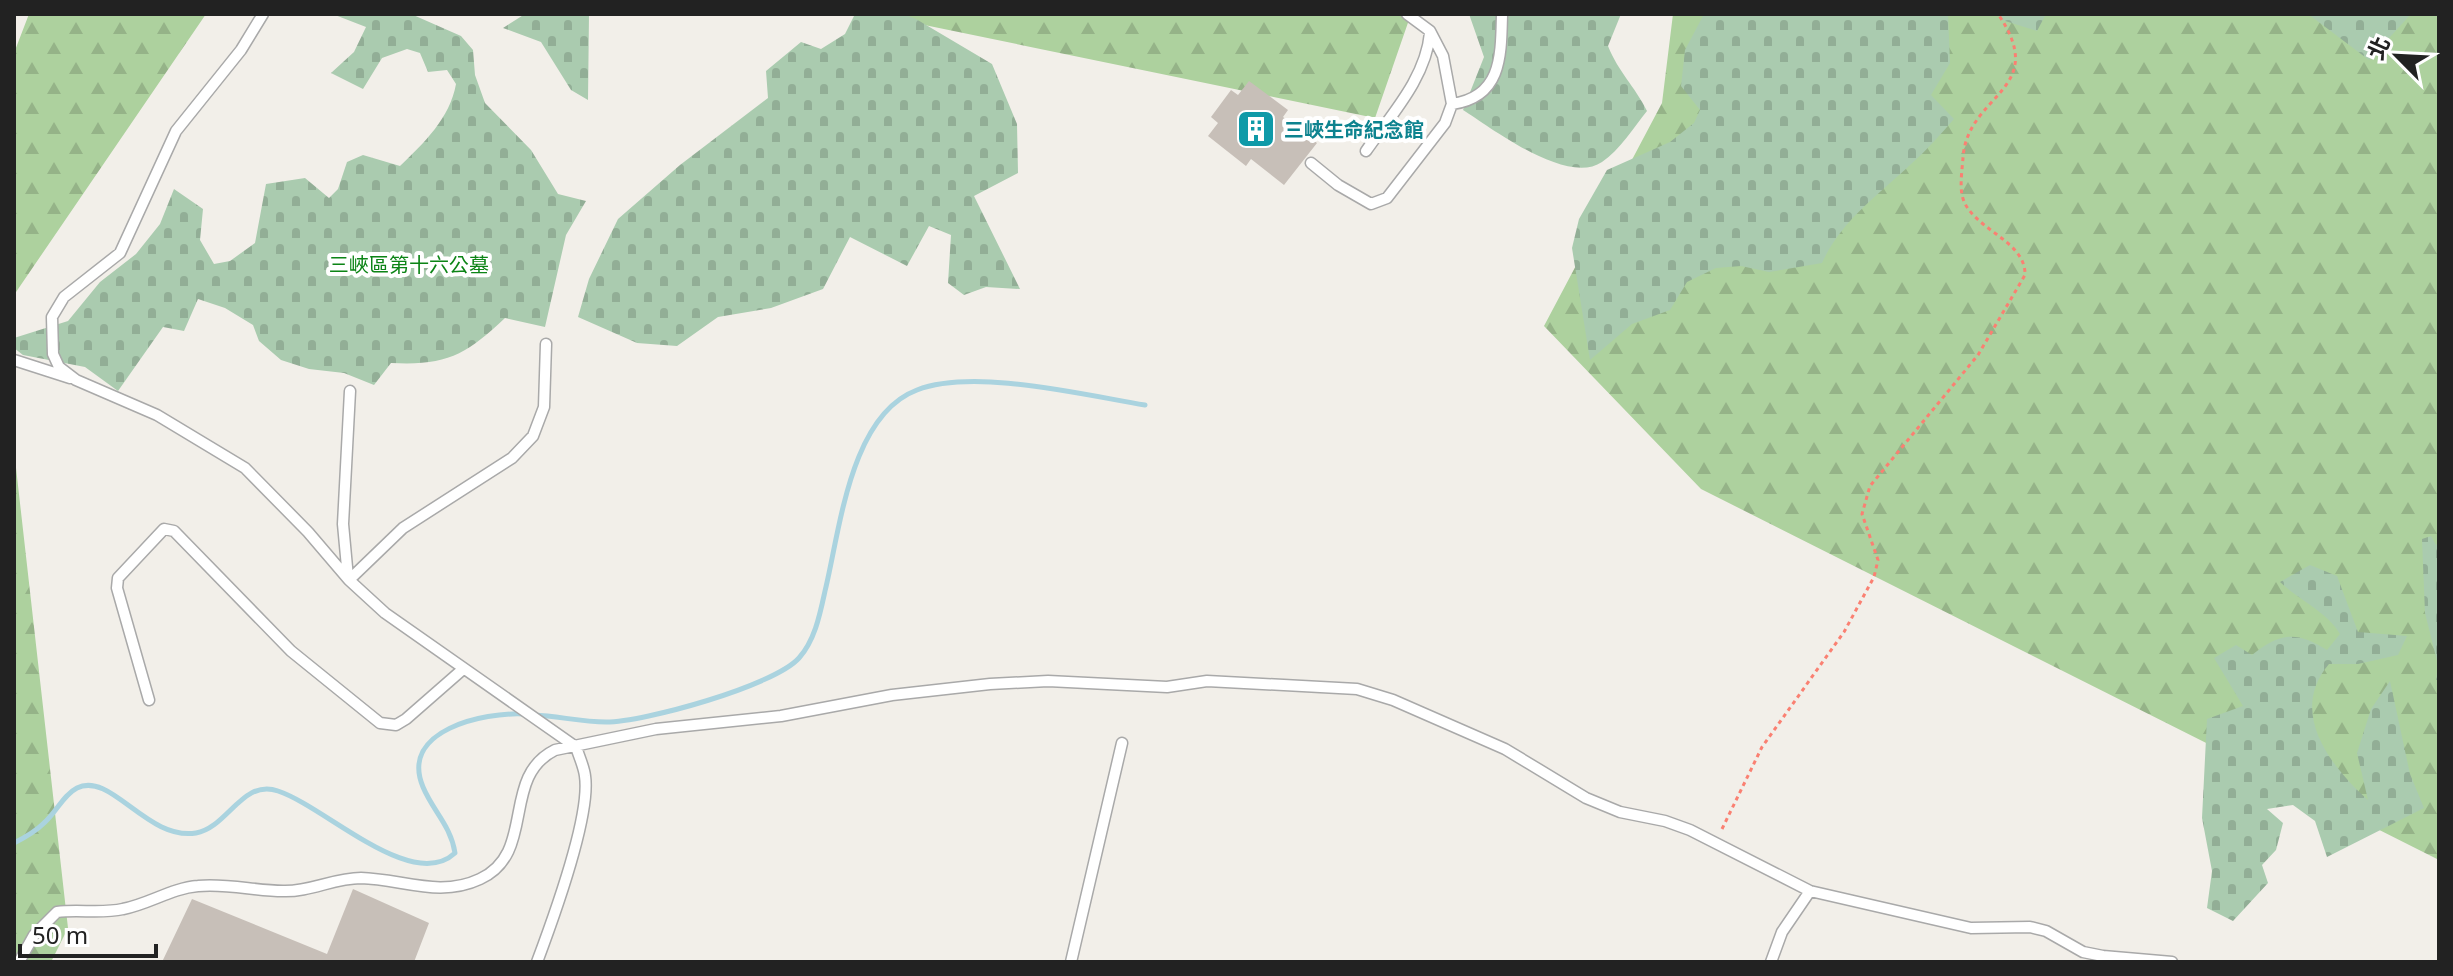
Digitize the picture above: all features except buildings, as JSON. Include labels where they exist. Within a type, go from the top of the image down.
[{"type":"lane","points":[[76,380],[59,367],[53,354],[52,317],[64,297],[81,280],[120,253],[176,131],[241,50],[263,14]]},
{"type":"lane","points":[[1311,163],[1357,198],[1371,204],[1387,198],[1445,123],[1452,104],[1443,56],[1430,31],[1407,14]]},
{"type":"lane","points":[[1452,104],[1471,101],[1490,85],[1501,55],[1502,14]]},
{"type":"lane","points":[[1366,151],[1417,77],[1428,51],[1430,31]]},
{"type":"lane","points":[[349,580],[403,528],[512,458],[533,436],[544,407],[546,344]]},
{"type":"lane","points":[[14,360],[76,380],[157,415],[245,468],[308,532],[349,580],[462,670],[576,747],[585,777],[584,805],[558,906],[537,962]]},
{"type":"lane","points":[[349,580],[343,524],[350,391]]},
{"type":"lane","points":[[149,700],[117,588],[118,578],[164,529],[174,531],[291,651],[380,723],[396,725],[406,719],[462,670]]},
{"type":"lane","points":[[19,962],[34,935],[57,912],[122,910],[197,886],[282,892],[364,878],[418,888],[441,888],[481,878],[496,868],[509,852],[529,770],[540,757],[576,747],[656,729],[781,716],[892,695],[1048,681],[1167,687],[1207,681],[1315,684],[1357,689],[1393,700],[1505,749],[1586,798],[1620,812],[1665,821],[1810,891],[1971,928],[2030,927],[2046,931],[2083,952],[2103,956],[2172,962]]},
{"type":"lane","points":[[1071,962],[1122,743]]},
{"type":"lane","points":[[1771,962],[1782,932],[1810,891]]},
{"type":"path","points":[[1715,843],[1762,747],[1844,632],[1874,577],[1878,560],[1862,514],[1870,486],[1978,355],[2025,275],[2022,258],[1969,208],[1962,194],[1966,135],[2015,72],[2016,50],[2011,33],[1998,14]]},
{"type":"green space","points":[[29,14],[206,14],[14,295],[14,53]]},
{"type":"green space","name":"三峽區第十六公墓","points":[[307,14],[411,14],[461,36],[473,50],[475,75],[485,103],[531,150],[558,194],[586,201],[566,235],[545,327],[505,318],[454,356],[427,362],[391,363],[374,385],[344,373],[309,369],[281,360],[259,341],[253,325],[225,308],[198,299],[184,331],[163,327],[118,391],[85,367],[23,355],[14,348],[14,338],[68,321],[100,282],[136,254],[160,224],[174,189],[203,209],[200,240],[214,264],[230,261],[255,243],[266,184],[305,178],[329,198],[338,189],[347,162],[363,155],[400,166],[427,139],[442,119],[453,96],[456,84],[447,70],[428,72],[420,53],[407,49],[382,58],[363,89],[331,73],[354,52],[366,27],[335,15]]},
{"type":"green space","points":[[525,14],[589,14],[588,100],[571,90],[541,42],[503,28]]},
{"type":"green space","points":[[855,14],[903,14],[992,64],[1017,124],[1018,173],[974,196],[1020,289],[986,287],[964,295],[948,283],[951,235],[929,226],[907,266],[850,237],[823,289],[771,308],[718,317],[677,346],[637,343],[578,317],[589,279],[618,219],[680,165],[768,98],[766,71],[801,42],[821,49],[845,34]]},
{"type":"green space","points":[[871,14],[1411,14],[1375,118]]},
{"type":"green space","points":[[1469,14],[1621,14],[1608,46],[1647,111],[1615,151],[1602,162],[1587,167],[1570,167],[1531,152],[1463,110],[1484,57]]},
{"type":"green space","points":[[1673,14],[2439,14],[2439,860],[1701,489],[1544,326],[1662,103]]},
{"type":"green space","points":[[1704,14],[1948,14],[1950,63],[1931,95],[1954,119],[1922,154],[1849,222],[1822,263],[1769,272],[1741,266],[1716,268],[1687,282],[1670,310],[1632,324],[1590,360],[1572,248],[1579,219],[1607,170],[1670,142],[1694,123],[1700,110],[1681,86],[1685,50]]},
{"type":"green space","points":[[1998,14],[2046,14],[2037,31],[2002,20]]},
{"type":"green space","points":[[2308,14],[2411,14],[2369,60]]},
{"type":"green space","points":[[14,450],[68,928],[51,962],[14,962]]},
{"type":"green space","points":[[2431,536],[2436,545],[2439,542],[2439,680],[2436,680],[2438,665],[2425,613],[2422,539]]},
{"type":"green space","points":[[2310,565],[2337,576],[2358,632],[2407,636],[2398,655],[2358,664],[2329,664],[2317,682],[2312,701],[2313,719],[2319,737],[2340,771],[2368,800],[2357,753],[2371,709],[2390,681],[2410,774],[2424,808],[2327,857],[2315,821],[2293,805],[2267,809],[2283,823],[2276,850],[2262,865],[2268,883],[2233,921],[2207,908],[2212,871],[2202,818],[2207,719],[2243,706],[2214,658],[2236,645],[2252,655],[2272,642],[2289,637],[2307,640],[2327,650],[2340,634],[2328,619],[2280,582]]},
{"type":"waterway","points":[[534,715],[606,722],[649,716],[737,691],[785,669],[799,658],[819,618],[843,507],[862,448],[876,423],[894,403],[917,390],[941,384],[998,382],[1145,405]]},
{"type":"waterway","points":[[14,843],[41,826],[77,788],[90,785],[103,789],[146,818],[178,833],[196,833],[207,829],[245,797],[266,789],[298,800],[393,855],[416,862],[437,862],[455,853],[450,835],[423,787],[419,767],[423,751],[434,738],[468,721],[524,714]]},
{"type":"place","name":"三峽生命紀念館","points":[[1256,129]]}]
